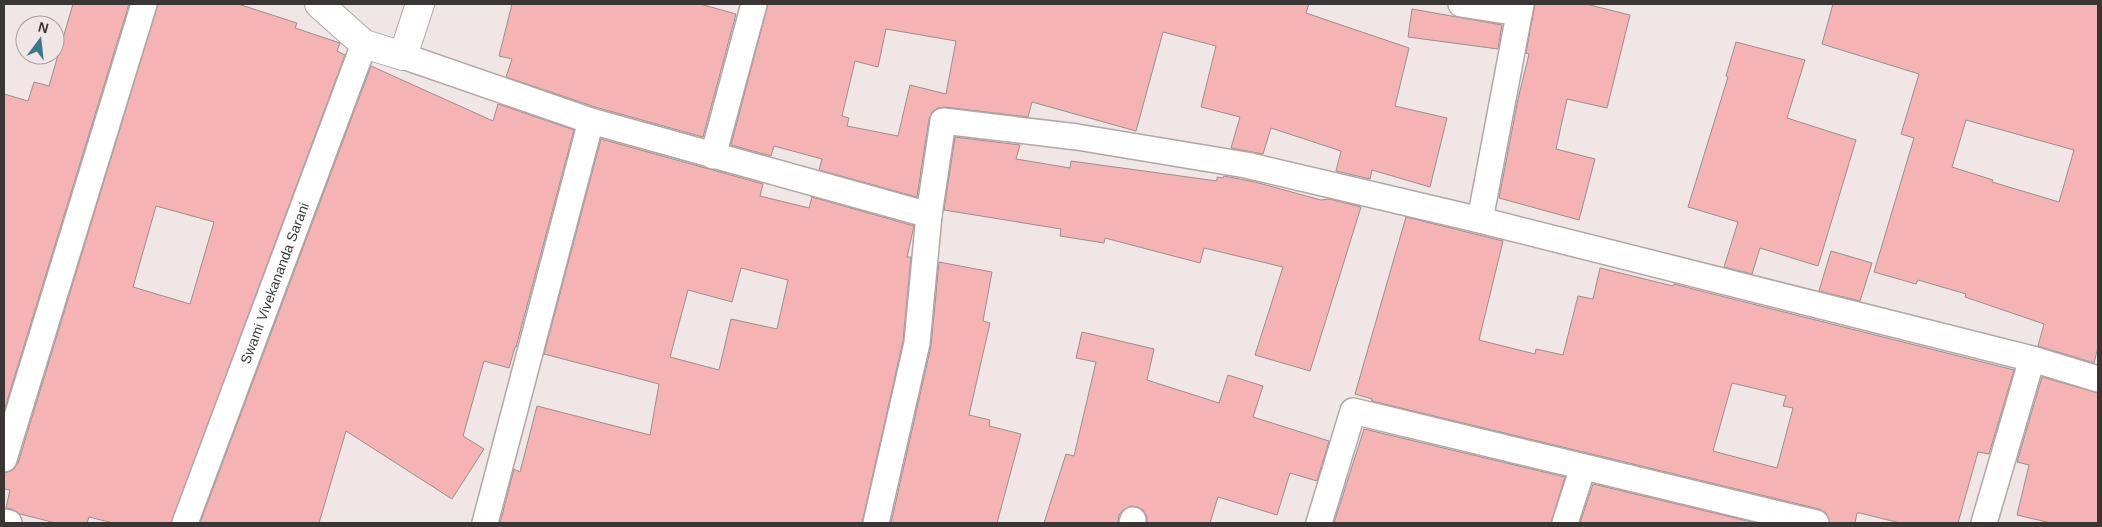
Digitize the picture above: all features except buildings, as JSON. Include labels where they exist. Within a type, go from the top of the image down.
[{"type":"street","points":[[4,459],[144,4]]},
{"type":"street","points":[[319,4],[364,44],[591,121],[929,215]]},
{"type":"street","points":[[403,56],[420,4]]},
{"type":"street","points":[[713,156],[754,4]]},
{"type":"street","points":[[1461,4],[1520,8],[1480,220]]},
{"type":"street","name":"Swami Vivekananda Sarani","points":[[185,523],[364,44]]},
{"type":"street","points":[[485,523],[591,121]]},
{"type":"street","points":[[876,523],[917,343],[929,215],[943,121],[1077,137],[1246,165],[1480,220],[2032,359],[2098,379]]},
{"type":"street","points":[[1984,523],[2032,359]]},
{"type":"street","points":[[1319,523],[1353,410],[1816,523]]},
{"type":"street","points":[[1565,523],[1583,466]]},
{"type":"street","points":[[4,522],[9,523]]}]
